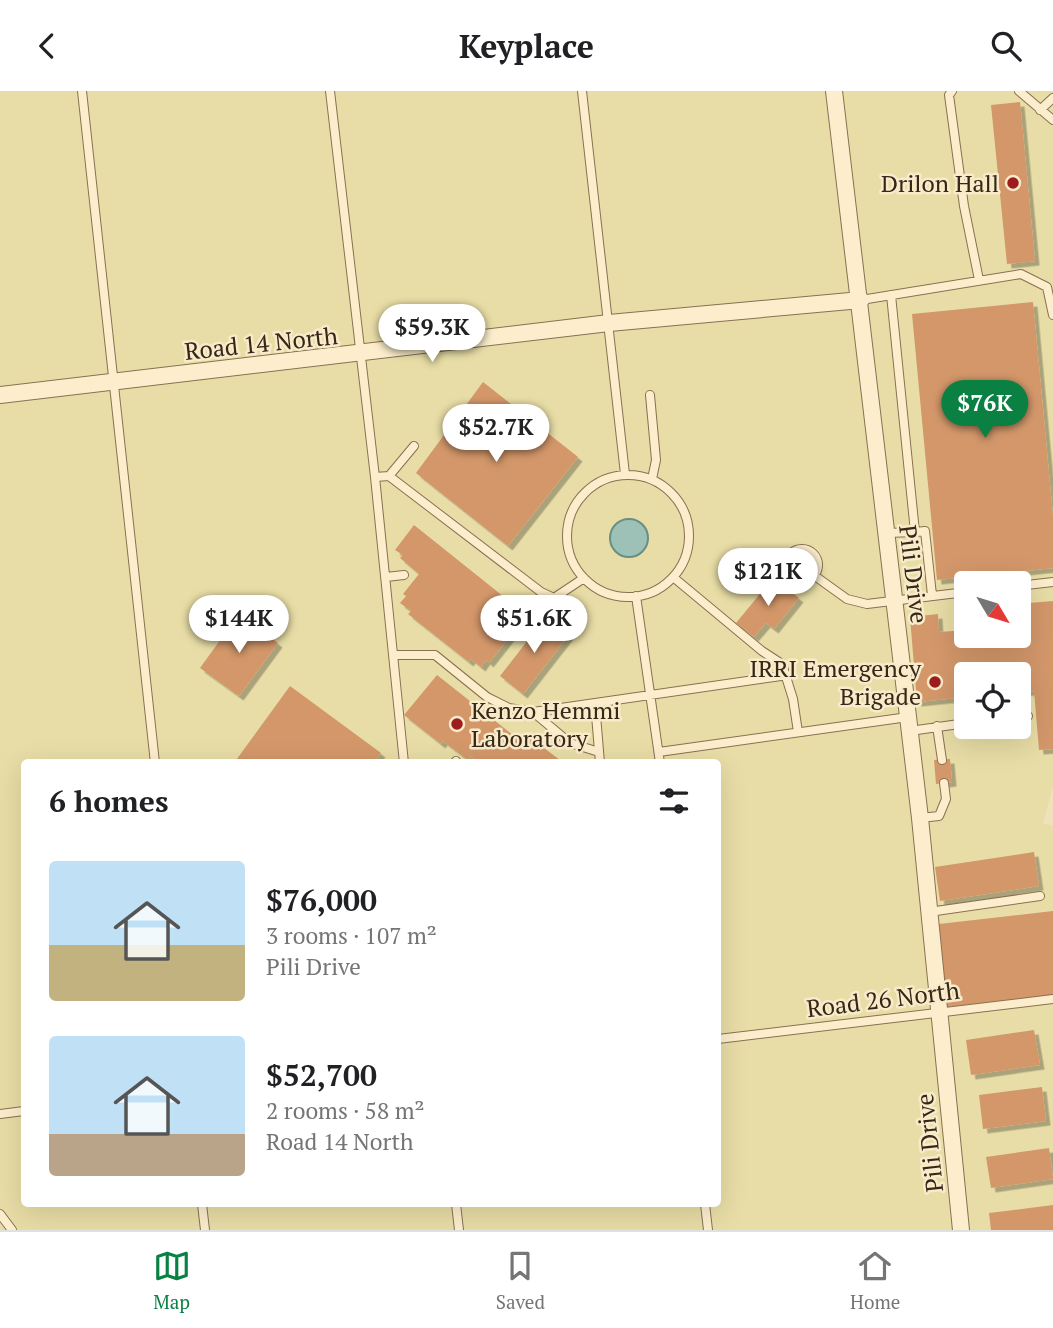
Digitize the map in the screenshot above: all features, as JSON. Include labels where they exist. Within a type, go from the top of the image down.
[{"type":"street","name":"Pili Drive","points":[[834,91],[861,299],[885,533],[920,818],[937,1011],[961,1230]]},
{"type":"street","name":"Road 14 North","points":[[0,395],[361,355],[609,323],[861,299]]},
{"type":"lane","points":[[82,91],[155,759]]},
{"type":"lane","points":[[330,91],[375,477],[404,759]]},
{"type":"lane","points":[[582,91],[625,474]]},
{"type":"lane","points":[[952,91],[949,95],[953,135],[979,280]]},
{"type":"lane","points":[[1018,91],[1053,120]]},
{"type":"lane","points":[[1040,110],[1053,98]]},
{"type":"lane","points":[[861,299],[1021,274],[1047,287],[1053,315]]},
{"type":"lane","points":[[891,295],[915,532]]},
{"type":"lane","points":[[650,395],[656,460],[652,479]]},
{"type":"lane","points":[[388,476],[414,446]]},
{"type":"lane","points":[[625,474],[652,479],[669,489],[681,504],[688,523],[687,551],[673,577],[650,593],[617,596],[599,589],[584,578],[573,562],[568,543],[569,523],[576,504],[589,489],[606,479],[625,474]]},
{"type":"lane","points":[[375,477],[388,476],[541,593],[554,598],[584,578]]},
{"type":"lane","points":[[885,533],[925,531],[932,595]]},
{"type":"lane","points":[[798,549],[813,553],[818,561],[815,576],[799,581],[790,576],[786,566],[789,555],[798,549]]},
{"type":"lane","points":[[386,577],[404,575]]},
{"type":"lane","points":[[815,576],[847,600],[867,604],[954,593]]},
{"type":"lane","points":[[673,577],[762,651],[782,664],[788,675],[798,732]]},
{"type":"lane","points":[[1031,585],[1053,582]]},
{"type":"lane","points":[[636,596],[660,759]]},
{"type":"lane","points":[[394,655],[435,655],[487,697],[509,708],[533,712],[788,675]]},
{"type":"lane","points":[[595,703],[600,759]]},
{"type":"lane","points":[[533,712],[570,743],[599,752]]},
{"type":"lane","points":[[659,752],[798,732],[909,724],[954,724]]},
{"type":"lane","points":[[937,726],[942,759]]},
{"type":"lane","points":[[920,818],[939,816],[946,799],[944,783]]},
{"type":"lane","points":[[929,912],[1040,896]]},
{"type":"lane","name":"Road 26 North","points":[[721,1039],[1053,999]]},
{"type":"lane","points":[[0,1114],[21,1111]]},
{"type":"lane","points":[[202,1207],[205,1230]]},
{"type":"lane","points":[[456,1207],[459,1230]]},
{"type":"lane","points":[[705,1207],[708,1230]]},
{"type":"lane","points":[[0,1214],[12,1230]]},
{"type":"shaded area","points":[[0,91],[1053,91],[1053,787],[1043,823],[1053,826],[1053,1230],[0,1230]]},
{"type":"water","points":[[629,519],[643,524],[648,538],[643,552],[629,557],[615,552],[610,538],[615,524]]},
{"type":"building","name":"Drilon Hall","points":[[1020,102],[1035,261],[1007,264],[991,105]]},
{"type":"building","points":[[1033,302],[1053,517],[1053,568],[1024,571],[954,571],[954,578],[937,580],[912,314]]},
{"type":"building","points":[[483,382],[578,457],[508,546],[416,473]]},
{"type":"building","points":[[414,525],[524,613],[519,618],[523,620],[489,663],[486,660],[481,667],[471,659],[469,662],[408,614],[411,611],[400,603],[406,596],[403,594],[419,574],[400,558],[403,555],[395,550]]},
{"type":"building","points":[[773,578],[799,598],[774,629],[766,623],[754,637],[736,623]]},
{"type":"building","points":[[1053,601],[1053,749],[1039,750],[1034,691],[1031,691],[1031,662],[954,662],[954,698],[917,702],[910,617],[938,614],[939,632],[954,631],[954,648],[1031,648],[1031,603]]},
{"type":"building","points":[[239,614],[278,643],[239,696],[200,668]]},
{"type":"building","points":[[546,617],[569,635],[523,694],[500,676]]},
{"type":"building","name":"Kenzo Hemmi Laboratory","points":[[437,675],[523,743],[528,736],[559,759],[474,759],[470,756],[467,759],[443,741],[441,744],[404,715]]},
{"type":"building","points":[[290,686],[381,753],[376,759],[237,759]]},
{"type":"building","points":[[950,759],[952,782],[936,784],[934,760]]},
{"type":"building","points":[[1034,852],[1039,886],[940,901],[935,867]]},
{"type":"building","points":[[1053,911],[1053,995],[947,1007],[939,924]]},
{"type":"building","points":[[1034,1030],[1040,1065],[971,1075],[966,1040]]},
{"type":"building","points":[[1042,1087],[1046,1121],[983,1129],[979,1095]]},
{"type":"building","points":[[1049,1148],[1053,1179],[991,1188],[986,1157]]},
{"type":"building","points":[[1053,1205],[1053,1230],[991,1230],[989,1213]]},
{"type":"place","name":"Drilon Hall","points":[[1013,183]]},
{"type":"place","name":"IRRI Emergency Brigade","points":[[935,682]]},
{"type":"place","name":"Kenzo Hemmi Laboratory","points":[[457,724]]}]
